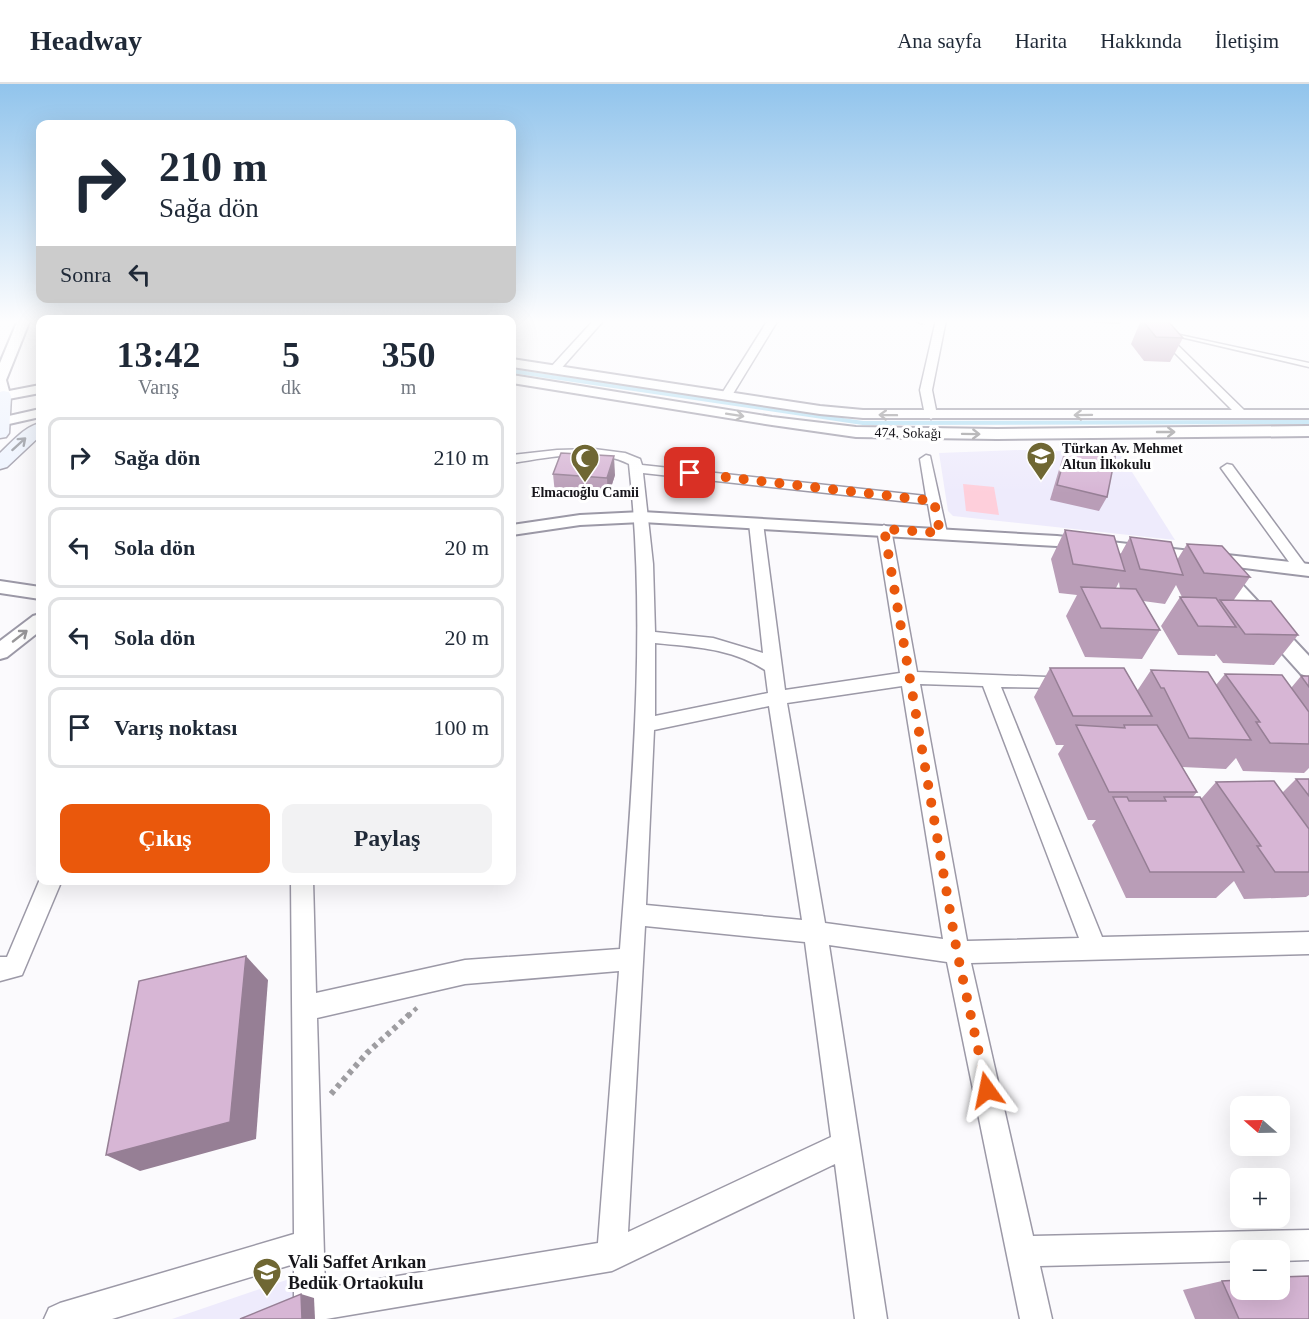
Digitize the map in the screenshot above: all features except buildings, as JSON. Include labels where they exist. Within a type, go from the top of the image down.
[{"type":"main road","points":[[1,388],[1,426]]},
{"type":"main road","points":[[0,463],[36,431]]},
{"type":"street","name":"474. Sokağı","points":[[607,378],[843,412],[931,415],[1309,414]]},
{"type":"street","points":[[727,395],[738,378]]},
{"type":"street","points":[[929,378],[926,390],[931,415]]},
{"type":"street","points":[[1206,378],[1242,414]]},
{"type":"street","name":"474. Sokağı","points":[[516,380],[849,431],[997,434],[1309,431]]},
{"type":"street","points":[[1,388],[36,389]]},
{"type":"street","points":[[1,426],[36,414]]},
{"type":"street","points":[[516,459],[608,452],[631,458],[635,462],[642,517],[647,637],[645,725],[612,1256]]},
{"type":"street","points":[[926,459],[940,533]]},
{"type":"street","points":[[636,468],[934,501]]},
{"type":"street","points":[[1227,468],[1306,570]]},
{"type":"street","points":[[516,529],[580,520],[642,517],[884,529],[1057,541],[1306,570]]},
{"type":"street","points":[[756,523],[777,699],[815,932],[871,1319]]},
{"type":"street","points":[[884,529],[957,952],[1036,1319]]},
{"type":"street","points":[[1217,561],[1228,581],[1309,669]]},
{"type":"street","points":[[0,587],[36,592]]},
{"type":"street","points":[[0,652],[36,624]]},
{"type":"street","points":[[647,637],[730,645],[751,653],[774,667]]},
{"type":"street","points":[[645,725],[777,699],[911,678],[1084,682]]},
{"type":"street","points":[[989,680],[1095,948]]},
{"type":"street","points":[[0,969],[14,967],[49,885]]},
{"type":"street","points":[[302,885],[310,1313],[612,1256],[846,1144]]},
{"type":"street","points":[[634,914],[815,932],[957,952],[1309,943]]},
{"type":"street","points":[[305,1008],[465,972],[632,958]]},
{"type":"street","points":[[60,1319],[309,1244]]},
{"type":"street","points":[[1022,1251],[1309,1245]]},
{"type":"path","points":[[307,1123],[336,1086],[367,1053],[423,1003]]},
{"type":"shaded area","name":"Türkan Av. Mehmet Altun İlkokulu","points":[[1020,450],[1120,453],[1175,540],[953,516],[948,511],[939,453]]},
{"type":"shaded area","points":[[963,484],[994,487],[999,515],[966,511]]},
{"type":"shaded area","name":"Vali Saffet Arıkan Bedük Ortaokulu","points":[[298,1276],[297,1319],[172,1319]]},
{"type":"waterway","points":[[557,378],[863,423],[1309,422]]},
{"type":"place","name":"Türkan Av. Mehmet Altun İlkokulu","points":[[1041,482]]},
{"type":"place","name":"Elmacıoğlu Camii","points":[[585,484]]},
{"type":"place","name":"Vali Saffet Arıkan Bedük Ortaokulu","points":[[267,1298]]},
{"type":"route","points":[[690,473],[934,501],[940,533],[884,529],[957,952],[987,1090]]}]
